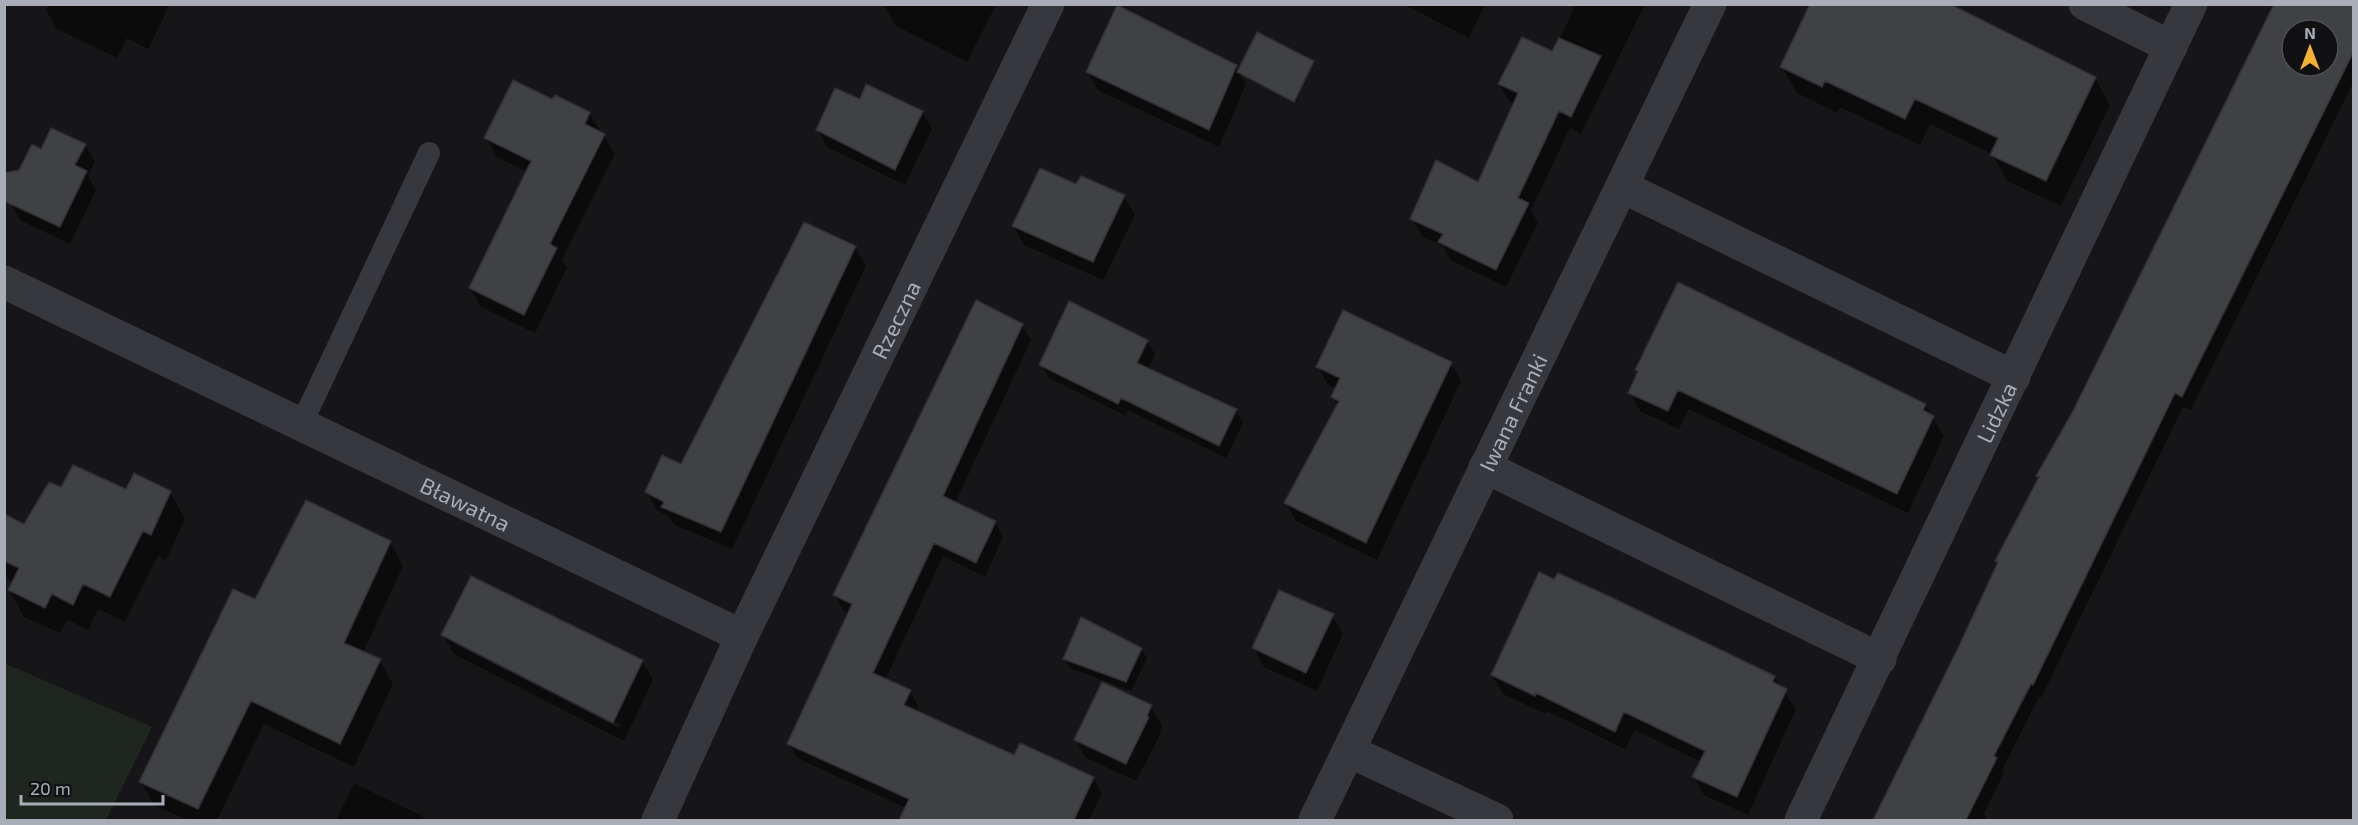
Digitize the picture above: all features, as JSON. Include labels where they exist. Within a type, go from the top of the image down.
[{"type":"street","name":"Rzeczna","points":[[742,636],[1048,4]]},
{"type":"street","name":"Iwana Franki","points":[[1315,820],[1710,4]]},
{"type":"street","points":[[2085,4],[2171,47]]},
{"type":"street","name":"Lidzka","points":[[1801,820],[1880,659],[2191,4]]},
{"type":"street","points":[[1623,187],[2014,377]]},
{"type":"street","name":"Bławatna","points":[[4,282],[742,636]]},
{"type":"street","points":[[1485,467],[1880,659]]},
{"type":"street","points":[[658,820],[742,636]]},
{"type":"street","points":[[1348,751],[1497,820]]},
{"type":"lane","points":[[301,425],[429,153]]},
{"type":"shaded area","points":[[4,663],[152,727],[106,820],[5,820]]},
{"type":"building","points":[[1810,4],[1950,4],[2096,77],[2046,181],[1990,155],[1998,138],[1915,99],[1905,119],[1825,81],[1822,87],[1780,67]]},
{"type":"building","points":[[2274,4],[2354,4],[2354,51],[2182,397],[2175,393],[2033,685],[2031,684],[1994,756],[1997,758],[1966,820],[1873,820],[1958,648],[1998,562],[1995,561],[2039,477],[2036,476],[2073,411]]},
{"type":"building","points":[[1117,5],[1237,65],[1209,130],[1086,72]]},
{"type":"building","points":[[1257,32],[1314,61],[1294,102],[1237,72]]},
{"type":"building","points":[[1522,37],[1552,51],[1559,38],[1601,56],[1571,117],[1559,111],[1518,198],[1529,203],[1496,270],[1438,242],[1443,234],[1410,219],[1436,160],[1478,182],[1518,93],[1498,84]]},
{"type":"building","points":[[513,80],[552,99],[555,95],[590,112],[585,124],[605,134],[550,244],[557,248],[524,315],[469,288],[531,161],[484,138]]},
{"type":"building","points":[[866,84],[923,111],[895,170],[816,130],[835,88],[860,99]]},
{"type":"building","points":[[51,128],[86,144],[75,165],[87,171],[60,227],[4,201],[4,173],[19,170],[32,144],[41,149]]},
{"type":"building","points":[[1040,168],[1076,184],[1081,176],[1125,195],[1093,262],[1012,226]]},
{"type":"building","points":[[804,222],[856,246],[721,532],[661,507],[664,502],[645,492],[662,455],[681,464]]},
{"type":"building","points":[[1678,282],[1926,404],[1923,410],[1934,416],[1897,494],[1678,390],[1668,411],[1628,393],[1638,371],[1635,370]]},
{"type":"building","points":[[976,300],[1023,324],[943,496],[996,521],[976,563],[934,543],[873,673],[911,690],[904,705],[1014,755],[1020,743],[1094,777],[1074,820],[899,820],[909,799],[787,744],[852,604],[833,595]]},
{"type":"building","points":[[1069,301],[1148,340],[1137,363],[1237,409],[1219,446],[1121,398],[1118,404],[1039,365]]},
{"type":"building","points":[[1343,310],[1452,362],[1366,543],[1284,503],[1339,401],[1331,397],[1340,378],[1316,367]]},
{"type":"building","points":[[73,465],[126,489],[134,473],[171,491],[151,535],[143,531],[110,597],[83,584],[73,605],[52,594],[45,608],[8,590],[19,568],[4,561],[4,514],[24,524],[49,482],[61,487]]},
{"type":"building","points":[[306,500],[391,541],[344,643],[381,659],[340,744],[251,701],[198,809],[139,782],[233,589],[255,599]]},
{"type":"building","points":[[1539,572],[1554,579],[1558,573],[1600,592],[1775,676],[1773,682],[1787,689],[1737,797],[1692,777],[1705,751],[1624,712],[1615,732],[1536,693],[1535,696],[1491,675]]},
{"type":"building","points":[[471,576],[643,660],[613,723],[441,635]]},
{"type":"building","points":[[1279,590],[1334,614],[1306,673],[1252,648]]},
{"type":"building","points":[[1081,617],[1142,648],[1126,682],[1063,659]]},
{"type":"building","points":[[1102,682],[1152,705],[1147,716],[1149,717],[1126,764],[1074,740]]}]
